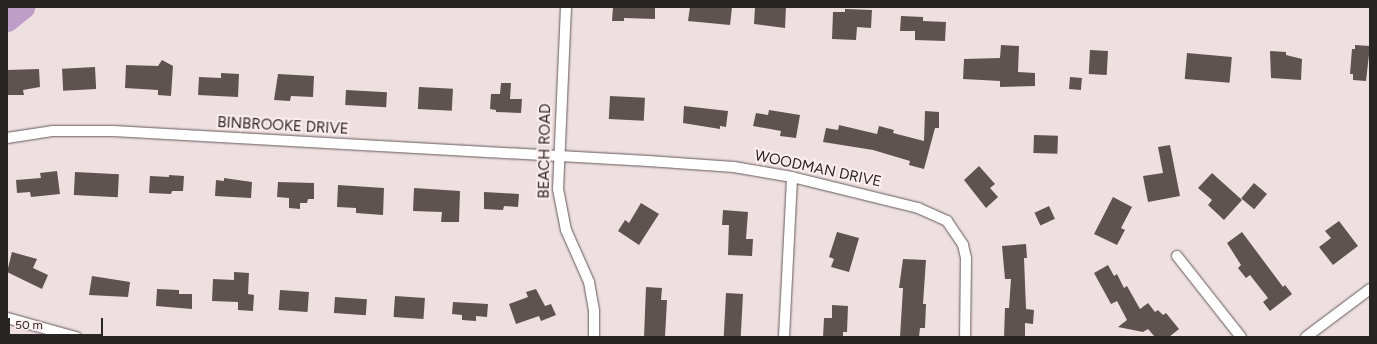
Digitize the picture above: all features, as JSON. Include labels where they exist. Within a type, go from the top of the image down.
[{"type":"street","name":"BEACH ROAD","points":[[566,7],[558,156],[558,189],[561,215],[589,282],[594,310],[594,337]]},
{"type":"street","name":"BINBROOKE DRIVE","points":[[7,138],[53,131],[113,131],[558,156]]},
{"type":"street","name":"WOODMAN DRIVE","points":[[558,156],[734,167],[792,177],[918,208],[947,221],[963,245],[966,258],[965,337]]},
{"type":"street","points":[[784,337],[792,177]]},
{"type":"street","points":[[1177,256],[1241,337]]},
{"type":"street","points":[[1306,337],[1370,289]]},
{"type":"street","points":[[7,318],[76,337]]},
{"type":"building","points":[[613,7],[655,7],[655,19],[624,18],[624,21],[612,21]]},
{"type":"building","points":[[690,7],[732,7],[730,25],[688,21]]},
{"type":"building","points":[[755,7],[786,7],[785,28],[754,24]]},
{"type":"building","points":[[845,9],[872,10],[871,28],[857,27],[856,40],[832,39],[833,12],[845,12]]},
{"type":"building","points":[[901,16],[923,17],[923,21],[946,22],[945,41],[915,40],[915,31],[900,31]]},
{"type":"building","points":[[1001,45],[1019,46],[1018,72],[1035,73],[1035,86],[1000,87],[1000,81],[963,79],[964,59],[1000,58]]},
{"type":"building","points":[[1355,45],[1370,46],[1366,81],[1353,80],[1353,74],[1350,74],[1352,49],[1355,49]]},
{"type":"building","points":[[1090,50],[1108,51],[1107,75],[1089,74]]},
{"type":"building","points":[[1270,51],[1286,52],[1286,55],[1302,59],[1301,80],[1271,78]]},
{"type":"building","points":[[1187,53],[1232,57],[1230,83],[1185,79]]},
{"type":"building","points":[[162,60],[173,66],[171,96],[158,95],[158,90],[125,88],[126,65],[158,66]]},
{"type":"building","points":[[95,67],[96,89],[63,91],[62,69]]},
{"type":"building","points":[[39,69],[40,87],[23,90],[24,95],[7,95],[7,70]]},
{"type":"building","points":[[221,73],[239,74],[238,97],[198,95],[199,77],[221,78]]},
{"type":"building","points":[[278,74],[314,76],[313,97],[291,96],[290,101],[274,100]]},
{"type":"building","points":[[1070,77],[1082,78],[1081,90],[1069,89]]},
{"type":"building","points":[[501,83],[511,83],[510,99],[522,99],[521,113],[496,112],[496,110],[490,109],[491,94],[500,94]]},
{"type":"building","points":[[419,87],[453,89],[452,111],[418,109]]},
{"type":"building","points":[[346,90],[387,92],[386,107],[345,105]]},
{"type":"building","points":[[610,96],[645,98],[644,121],[609,119]]},
{"type":"building","points":[[684,106],[728,111],[726,127],[720,126],[720,129],[683,123]]},
{"type":"building","points":[[769,110],[800,115],[796,138],[780,136],[781,131],[753,126],[756,113],[768,115]]},
{"type":"building","points":[[925,111],[939,112],[939,128],[935,128],[924,169],[909,165],[910,161],[873,150],[823,142],[826,128],[838,130],[839,125],[877,134],[879,126],[894,130],[893,133],[924,141]]},
{"type":"building","points":[[1034,135],[1058,136],[1057,154],[1033,153]]},
{"type":"building","points":[[1170,145],[1180,196],[1148,202],[1143,176],[1163,173],[1158,147]]},
{"type":"building","points":[[979,166],[995,184],[990,188],[998,197],[986,208],[964,180]]},
{"type":"building","points":[[57,171],[60,194],[31,197],[30,192],[17,193],[16,180],[41,178],[40,173]]},
{"type":"building","points":[[75,172],[119,174],[118,197],[74,195]]},
{"type":"building","points":[[1212,173],[1242,200],[1224,220],[1208,205],[1212,200],[1198,188]]},
{"type":"building","points":[[169,175],[184,176],[183,191],[172,191],[171,194],[149,193],[150,176],[169,177]]},
{"type":"building","points":[[224,178],[252,182],[251,198],[215,196],[216,180],[224,181]]},
{"type":"building","points":[[278,182],[314,183],[314,199],[308,199],[307,203],[300,203],[300,209],[289,208],[289,198],[277,197]]},
{"type":"building","points":[[1254,183],[1267,194],[1254,209],[1241,198]]},
{"type":"building","points":[[338,185],[384,188],[383,215],[356,213],[356,208],[337,207]]},
{"type":"building","points":[[414,188],[460,191],[459,222],[441,222],[442,212],[413,211]]},
{"type":"building","points":[[484,192],[519,194],[518,207],[504,206],[503,210],[484,209]]},
{"type":"building","points":[[1113,197],[1132,207],[1121,228],[1125,230],[1117,245],[1094,234]]},
{"type":"building","points":[[641,203],[659,214],[639,245],[618,231],[625,220],[629,223]]},
{"type":"building","points":[[1049,206],[1055,219],[1040,225],[1034,213]]},
{"type":"building","points":[[723,210],[748,212],[746,239],[753,239],[752,256],[728,255],[729,225],[722,225]]},
{"type":"building","points":[[1339,221],[1358,246],[1333,265],[1319,247],[1331,238],[1325,231]]},
{"type":"building","points":[[837,232],[859,238],[849,272],[831,267],[834,259],[829,257]]},
{"type":"building","points":[[1242,232],[1283,287],[1285,285],[1292,294],[1270,311],[1263,302],[1268,298],[1250,275],[1246,278],[1238,268],[1241,265],[1227,243]]},
{"type":"building","points":[[1026,244],[1027,258],[1024,258],[1026,309],[1034,310],[1033,324],[1025,323],[1025,337],[1004,337],[1005,308],[1009,308],[1011,279],[1005,279],[1002,246]]},
{"type":"building","points":[[12,252],[37,259],[33,268],[48,275],[42,289],[7,272]]},
{"type":"building","points":[[903,259],[926,260],[923,304],[926,304],[925,328],[920,328],[919,337],[900,337],[903,288],[899,288]]},
{"type":"building","points":[[1108,265],[1114,276],[1117,274],[1124,288],[1127,286],[1140,309],[1148,303],[1155,312],[1158,310],[1163,315],[1166,313],[1179,329],[1169,337],[1155,337],[1148,329],[1143,332],[1118,327],[1127,320],[1117,301],[1111,304],[1094,273]]},
{"type":"building","points":[[234,272],[249,273],[248,294],[254,295],[253,311],[238,310],[238,302],[212,301],[213,279],[234,280]]},
{"type":"building","points":[[92,276],[130,282],[128,297],[89,295]]},
{"type":"building","points":[[646,287],[662,288],[661,300],[667,300],[665,337],[644,337]]},
{"type":"building","points":[[157,289],[179,290],[179,294],[192,294],[192,309],[156,306]]},
{"type":"building","points":[[536,289],[545,306],[551,304],[556,315],[541,321],[539,316],[516,324],[509,304],[528,297],[526,292]]},
{"type":"building","points":[[280,290],[309,292],[308,312],[279,310]]},
{"type":"building","points":[[726,293],[743,294],[741,337],[724,337]]},
{"type":"building","points":[[395,296],[425,298],[423,319],[394,317]]},
{"type":"building","points":[[335,297],[367,299],[366,315],[334,313]]},
{"type":"building","points":[[453,302],[488,304],[487,317],[476,316],[476,321],[462,320],[462,315],[452,314]]},
{"type":"building","points":[[832,305],[848,306],[847,332],[843,332],[843,337],[823,337],[824,318],[832,318]]},
{"type":"waterway","points":[[7,20],[23,7]]}]
